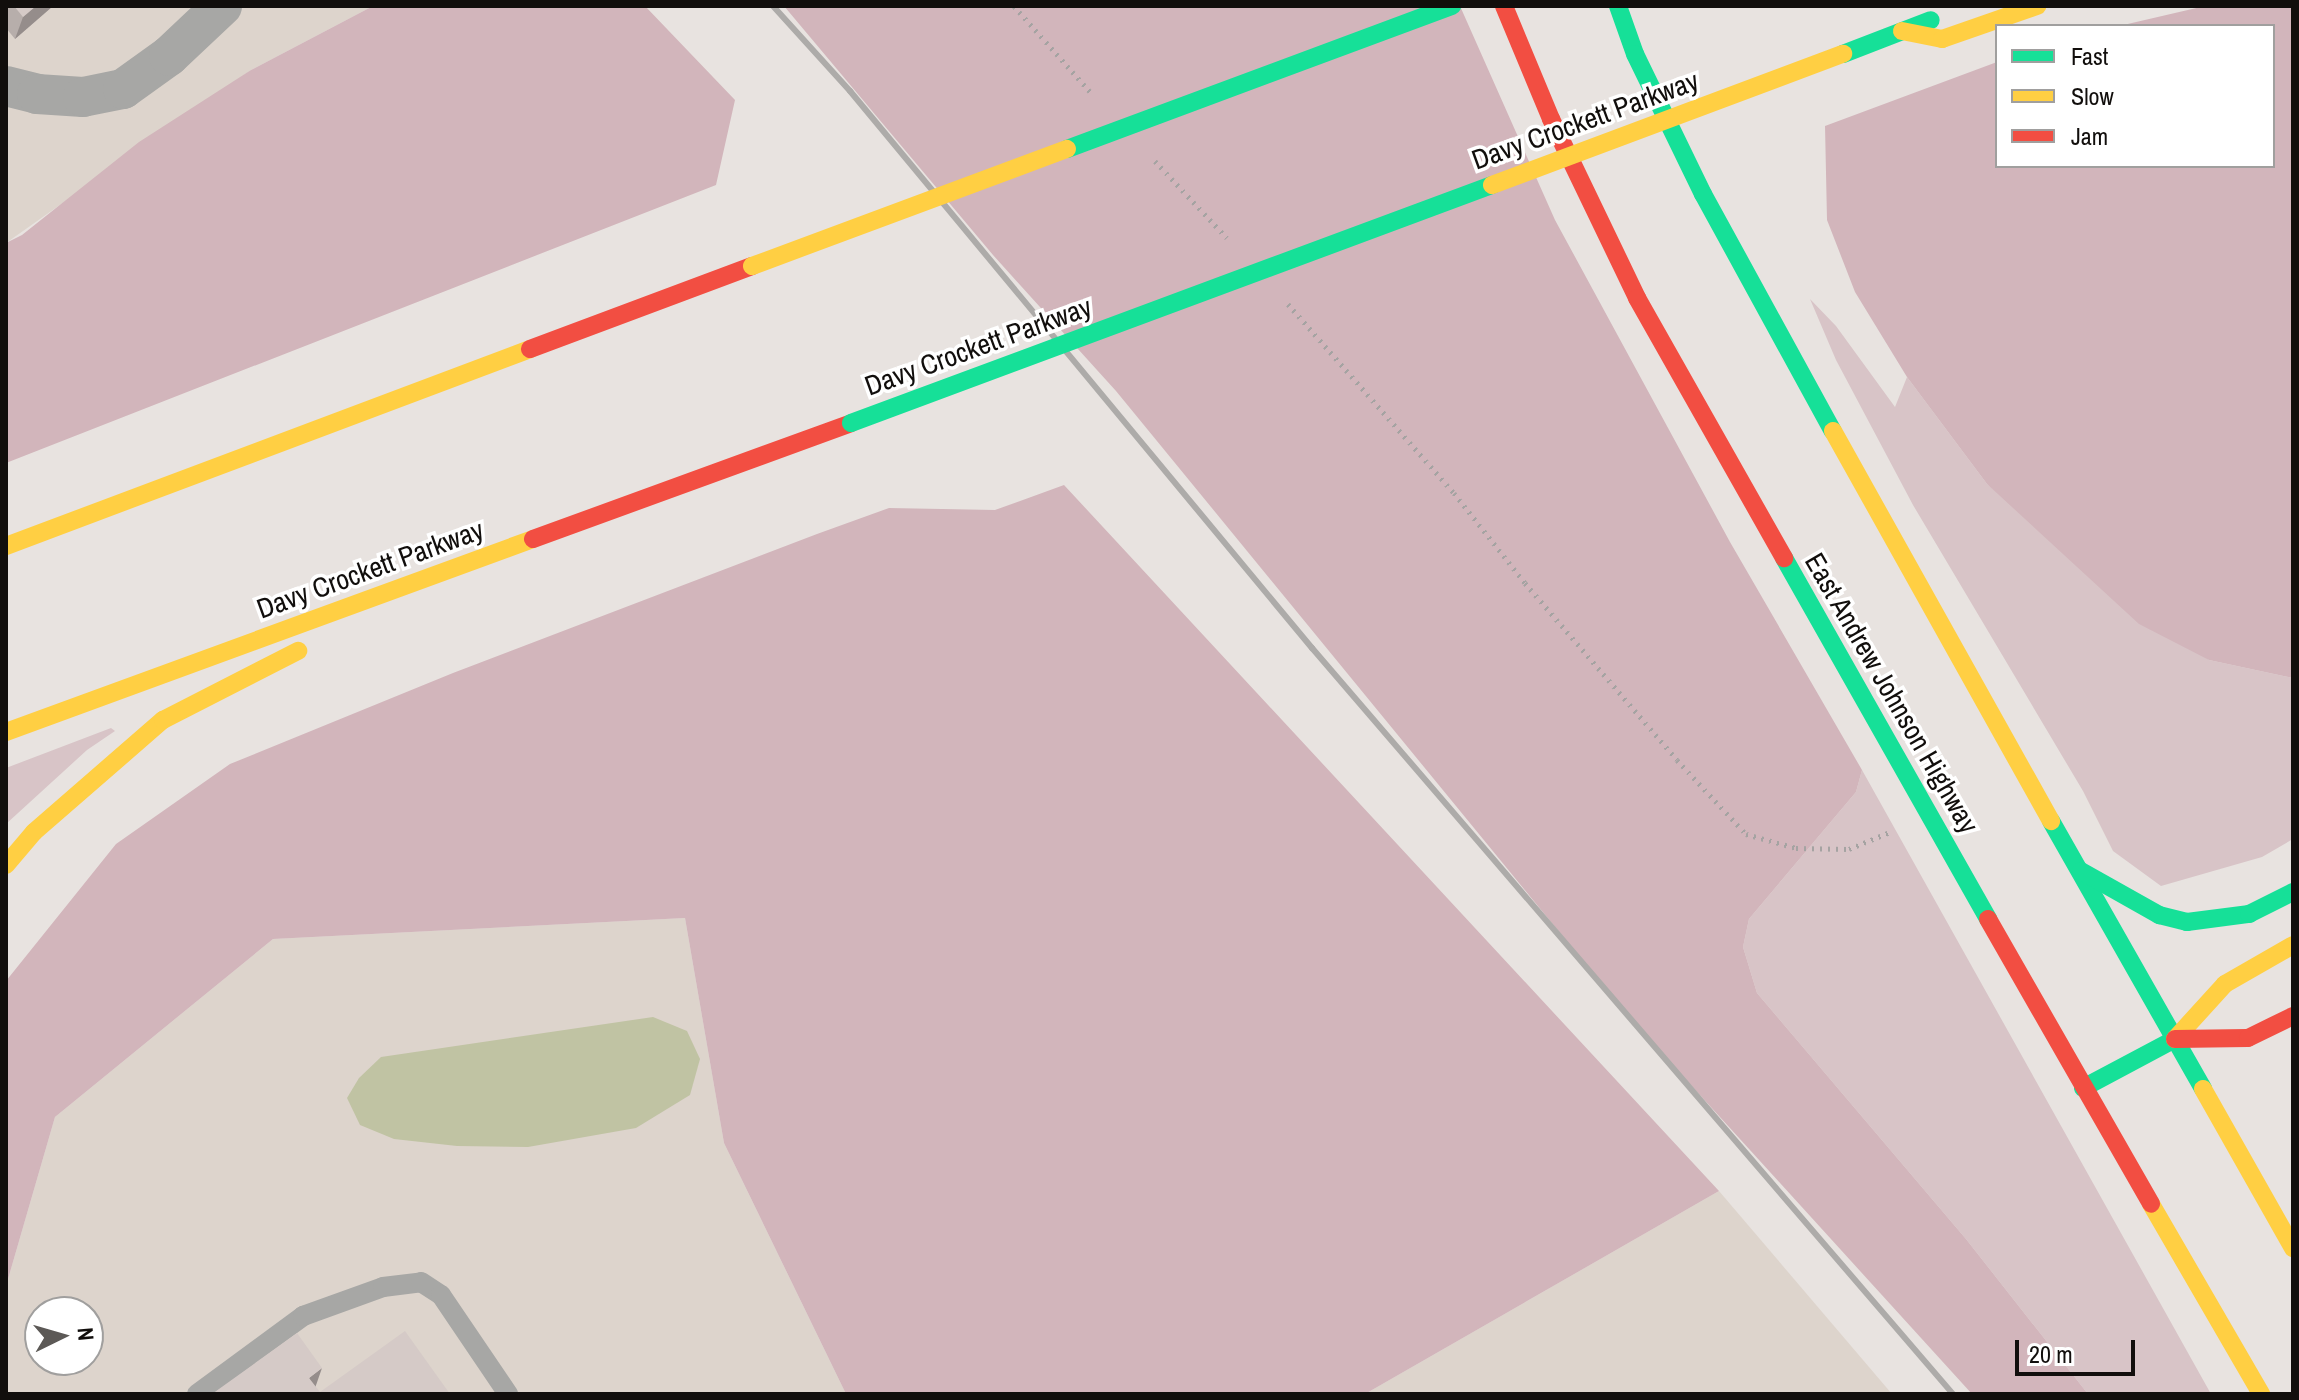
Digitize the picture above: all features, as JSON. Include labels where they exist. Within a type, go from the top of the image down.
[{"type":"main road","points":[[6,546],[1452,6]]},
{"type":"main road","name":"East Andrew Johnson Highway","points":[[1504,6],[1551,119],[1637,298],[2083,1088],[2261,1394]]},
{"type":"main road","points":[[1618,6],[1635,54],[1703,194],[1914,580],[2293,1248]]},
{"type":"main road","points":[[1902,31],[1942,39],[2037,6]]},
{"type":"main road","name":"Davy Crockett Parkway","points":[[6,732],[851,423],[1954,11]]},
{"type":"main road","points":[[6,865],[34,832],[163,720],[459,567]]},
{"type":"main road","points":[[2081,871],[2159,915],[2187,922],[2249,914],[2293,892]]},
{"type":"main road","points":[[2083,1088],[2175,1039],[2225,984],[2293,945]]},
{"type":"main road","points":[[2175,1039],[2248,1038],[2293,1016]]},
{"type":"street","points":[[6,86],[37,94],[83,97],[123,89],[169,56],[222,6]]},
{"type":"lane","points":[[197,1394],[303,1316],[383,1287],[421,1282],[441,1295],[508,1394]]},
{"type":"path","points":[[1014,6],[1104,106]]},
{"type":"path","points":[[1146,151],[1230,241]]},
{"type":"path","points":[[1282,298],[1444,482],[1525,583],[1677,760],[1746,834],[1796,848],[1849,849],[1931,815]]},
{"type":"shaded area","points":[[6,6],[373,6],[251,70],[6,243]]},
{"type":"shaded area","points":[[373,6],[645,6],[735,100],[716,185],[6,463],[6,243],[22,235],[139,142],[251,70]]},
{"type":"shaded area","points":[[784,6],[1460,6],[1555,220],[1730,542],[1862,770],[1856,792],[1749,919],[1743,947],[1757,993],[1966,1239],[2088,1394],[1972,1394],[1628,1016],[1116,391],[993,255]]},
{"type":"shaded area","points":[[2205,6],[2293,6],[2293,678],[2209,660],[2139,624],[1987,484],[1907,377],[1855,292],[1827,220],[1825,126],[1995,63],[1995,168],[2275,168],[2275,24],[2128,24]]},
{"type":"shaded area","points":[[1810,299],[1836,326],[1895,407],[1907,377],[1987,484],[2209,660],[2293,678],[2293,839],[2262,857],[2161,886],[2113,851],[2083,791],[1913,505],[1836,360]]},
{"type":"shaded area","points":[[1064,485],[1719,1191],[1365,1394],[846,1394],[724,1143],[685,918],[273,939],[55,1117],[6,1286],[6,981],[116,844],[230,764],[453,673],[817,534],[889,508],[995,510]]},
{"type":"shaded area","points":[[111,728],[115,731],[87,750],[6,824],[6,768]]},
{"type":"shaded area","points":[[1862,770],[2211,1394],[2088,1394],[1966,1239],[1757,993],[1743,947],[1749,919],[1856,792]]},
{"type":"shaded area","points":[[685,918],[724,1143],[846,1394],[6,1394],[6,1286],[55,1117],[273,939]]},
{"type":"shaded area","points":[[653,1017],[687,1031],[700,1059],[690,1095],[636,1128],[528,1147],[457,1146],[394,1139],[360,1125],[347,1098],[359,1078],[381,1057]]},
{"type":"shaded area","points":[[1719,1191],[1892,1394],[1365,1394]]},
{"type":"building","points":[[14,6],[36,6],[23,17]]},
{"type":"building","points":[[405,1331],[450,1394],[212,1394],[297,1333],[322,1368],[309,1378],[320,1392]]},
{"type":"railway","points":[[773,6],[850,91],[1312,648],[1953,1394]]},
{"type":"traffic: fast","points":[[1067,149],[1452,6]]},
{"type":"traffic: fast","points":[[1618,6],[1635,54],[1703,194],[1833,431]]},
{"type":"traffic: fast","points":[[1843,54],[1931,20]]},
{"type":"traffic: fast","points":[[851,423],[1492,185]]},
{"type":"traffic: fast","points":[[1784,558],[1988,919]]},
{"type":"traffic: fast","points":[[2051,821],[2203,1089]]},
{"type":"traffic: fast","points":[[2081,871],[2159,915],[2187,922],[2249,914],[2293,892]]},
{"type":"traffic: fast","points":[[2083,1088],[2175,1039]]},
{"type":"traffic: slow","points":[[1902,31],[1942,39],[2037,6]]},
{"type":"traffic: slow","points":[[1492,185],[1843,54]]},
{"type":"traffic: slow","points":[[752,266],[1067,149]]},
{"type":"traffic: slow","points":[[6,546],[530,349]]},
{"type":"traffic: slow","points":[[1833,431],[2051,821]]},
{"type":"traffic: slow","points":[[6,732],[533,539]]},
{"type":"traffic: slow","points":[[6,865],[34,832],[163,720],[298,651]]},
{"type":"traffic: slow","points":[[2175,1039],[2225,984],[2293,945]]},
{"type":"traffic: slow","points":[[2203,1089],[2293,1248]]},
{"type":"traffic: slow","points":[[2151,1204],[2261,1394]]},
{"type":"traffic: jam","points":[[1504,6],[1551,119],[1637,298],[1784,558]]},
{"type":"traffic: jam","points":[[530,349],[752,266]]},
{"type":"traffic: jam","points":[[533,539],[851,423]]},
{"type":"traffic: jam","points":[[1988,919],[2151,1204]]},
{"type":"traffic: jam","points":[[2175,1039],[2248,1038],[2293,1016]]}]
